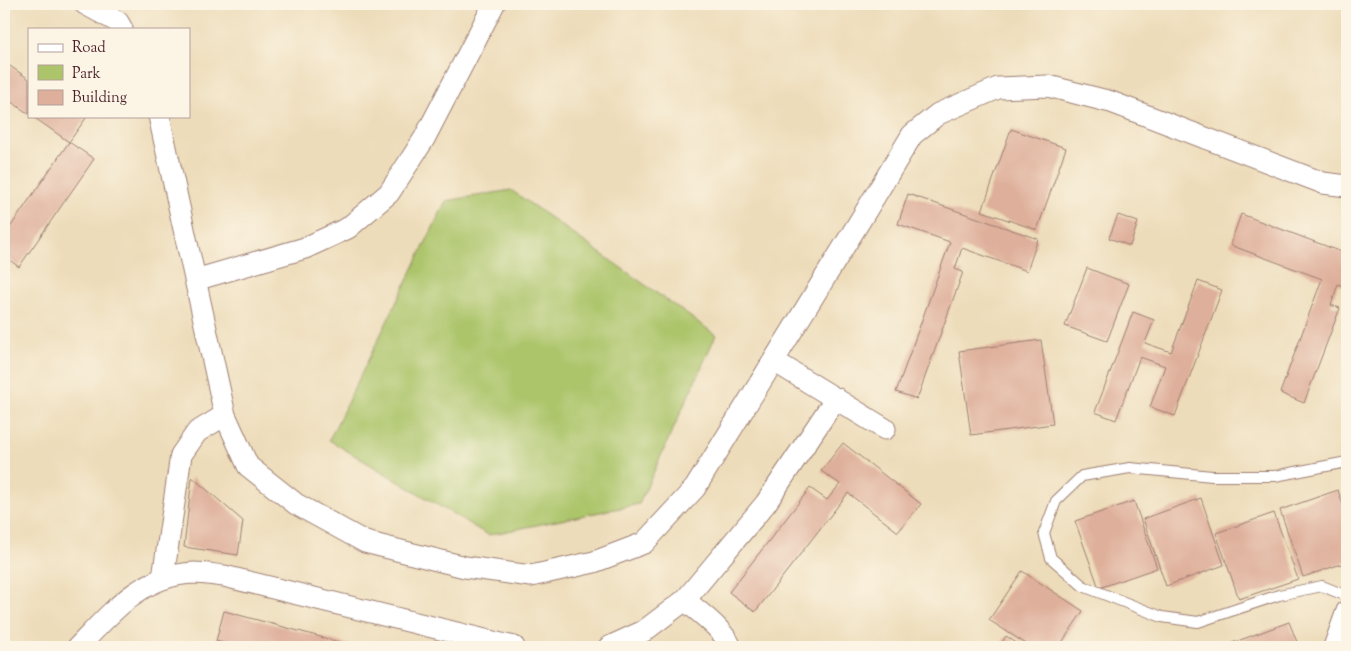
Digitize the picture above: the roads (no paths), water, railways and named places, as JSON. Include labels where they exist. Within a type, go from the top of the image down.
[{"type":"street","points":[[85,4],[118,22],[121,28]]},
{"type":"street","points":[[195,280],[305,248],[348,228],[389,193],[424,139],[494,4]]},
{"type":"street","points":[[159,118],[225,415],[248,466],[296,504],[365,542],[465,566],[531,576],[594,562],[644,543],[695,488],[912,135],[938,114],[998,88],[1048,86],[1111,102],[1323,183],[1347,186]]},
{"type":"street","points":[[774,361],[885,429]]},
{"type":"street","points":[[610,647],[644,631],[684,600],[766,503],[836,398]]},
{"type":"street","points":[[163,578],[181,455],[197,432],[225,415]]},
{"type":"street","points":[[78,647],[112,612],[136,591],[163,578],[195,573],[224,576],[514,647]]},
{"type":"street","points":[[684,600],[713,624],[729,642],[731,647]]},
{"type":"street","points":[[1334,647],[1347,611]]},
{"type":"lane","points":[[1347,462],[1275,476],[1212,476],[1130,468],[1082,476],[1056,501],[1044,533],[1051,558],[1084,586],[1162,617],[1198,622],[1279,595],[1322,586],[1347,596]]}]
